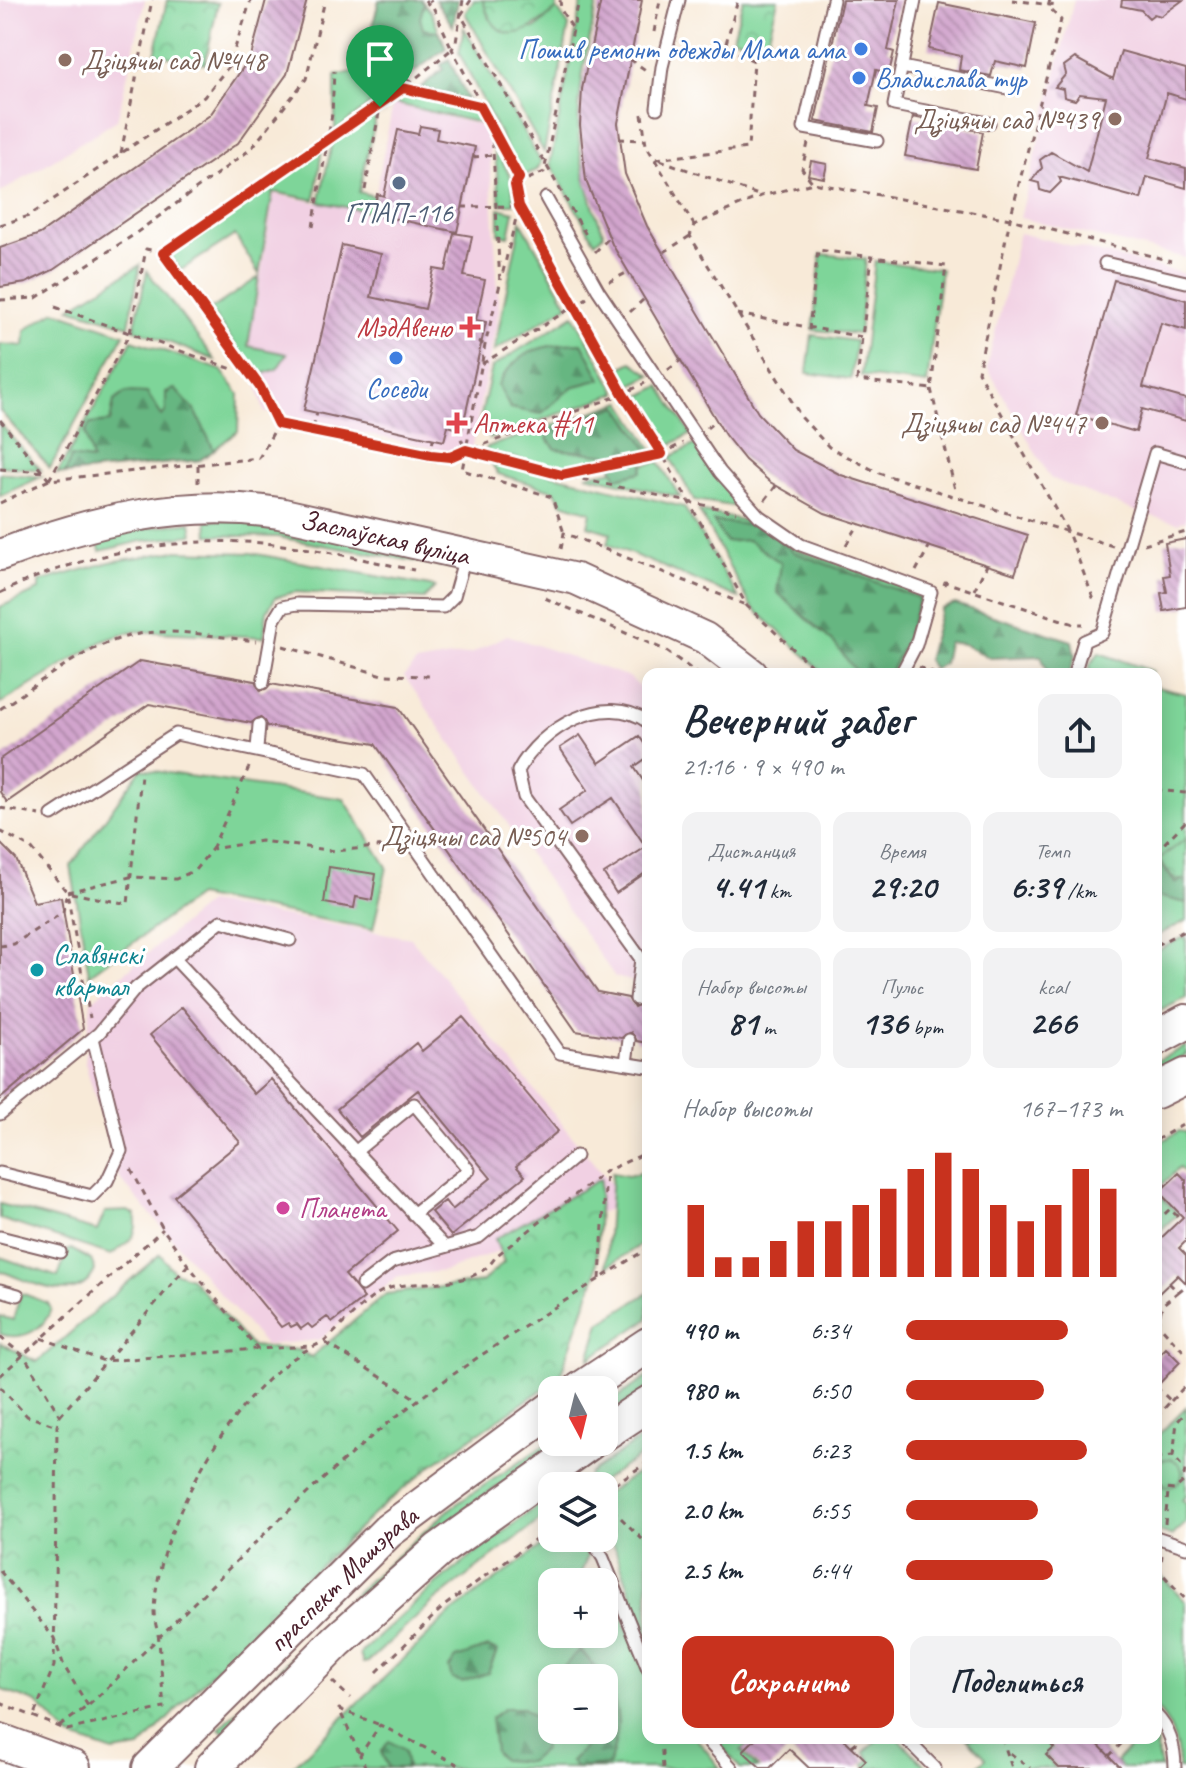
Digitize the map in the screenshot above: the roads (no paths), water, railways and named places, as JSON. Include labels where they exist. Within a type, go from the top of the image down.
[{"type":"main road","name":"Заслаўская вуліца","points":[[0,555],[91,523],[199,507],[227,507],[318,520],[466,553],[546,584],[669,619],[705,638],[744,668]]},
{"type":"main road","points":[[1162,1035],[1186,1022]]},
{"type":"main road","points":[[1162,1088],[1186,1076]]},
{"type":"main road","points":[[601,1376],[642,1349]]},
{"type":"main road","points":[[618,1424],[642,1408]]},
{"type":"main road","name":"праспект Машэрава","points":[[150,1768],[388,1531],[538,1419]]},
{"type":"main road","name":"праспект Машэрава","points":[[558,1472],[575,1456]]},
{"type":"main road","name":"праспект Машэрава","points":[[212,1768],[337,1641],[417,1569],[538,1487]]},
{"type":"main road","points":[[0,1741],[73,1768]]},
{"type":"lane","points":[[657,108],[662,67],[679,0]]},
{"type":"lane","points":[[833,0],[804,128],[877,141]]},
{"type":"lane","points":[[915,0],[894,105],[989,123]]},
{"type":"lane","points":[[902,67],[1012,89]]},
{"type":"lane","points":[[546,198],[598,290],[662,374],[701,433],[720,472],[759,516],[801,545],[931,592],[916,645],[904,668]]},
{"type":"lane","points":[[1105,263],[1186,282]]},
{"type":"lane","points":[[1076,668],[1084,641],[1102,633],[1155,453],[1186,462]]},
{"type":"lane","points":[[263,683],[274,620],[282,607],[289,604],[443,607],[454,596],[466,553]]},
{"type":"lane","points":[[642,719],[619,708],[592,710],[540,743],[527,755],[518,771],[524,797],[642,953]]},
{"type":"lane","points":[[257,749],[259,725]]},
{"type":"lane","points":[[52,815],[176,734],[364,774],[560,1053],[642,1066]]},
{"type":"lane","points":[[0,1114],[93,1038],[136,988],[221,921],[290,940]]},
{"type":"lane","points":[[175,959],[445,1247]]},
{"type":"lane","points":[[636,999],[642,971]]},
{"type":"lane","points":[[0,1173],[92,1196],[107,1181],[121,1151],[93,1038]]},
{"type":"lane","points":[[626,1063],[629,1040]]},
{"type":"lane","points":[[355,1152],[414,1104],[469,1170],[413,1214]]},
{"type":"lane","points":[[362,1285],[392,1262],[479,1237],[576,1156]]},
{"type":"lane","points":[[0,1237],[60,1252]]},
{"type":"lane","points":[[0,1290],[18,1295]]},
{"type":"lane","points":[[1162,1539],[1186,1547]]},
{"type":"lane","points":[[599,1552],[642,1654]]},
{"type":"lane","points":[[1162,1721],[1175,1751],[1175,1768]]},
{"type":"lane","points":[[710,1744],[732,1768]]},
{"type":"lane","points":[[911,1744],[935,1768]]},
{"type":"place","name":"Пошив ремонт одежды Мама ама","points":[[861,49]]},
{"type":"place","name":"Дзіцячы сад №448","points":[[65,60]]},
{"type":"place","name":"Владислава тур","points":[[859,78]]},
{"type":"place","name":"Дзіцячы сад №439","points":[[1115,119]]},
{"type":"place","name":"ГПАП-116","points":[[399,183]]},
{"type":"place","name":"МэдАвеню","points":[[470,327]]},
{"type":"place","name":"Соседи","points":[[396,358]]},
{"type":"place","name":"Аптека #11","points":[[457,423]]},
{"type":"place","name":"Дзіцячы сад №447","points":[[1102,423]]},
{"type":"place","name":"Дзіцячы сад №504","points":[[582,836]]},
{"type":"place","name":"Славянскі квартал","points":[[37,970]]},
{"type":"place","name":"Планета","points":[[283,1208]]}]
